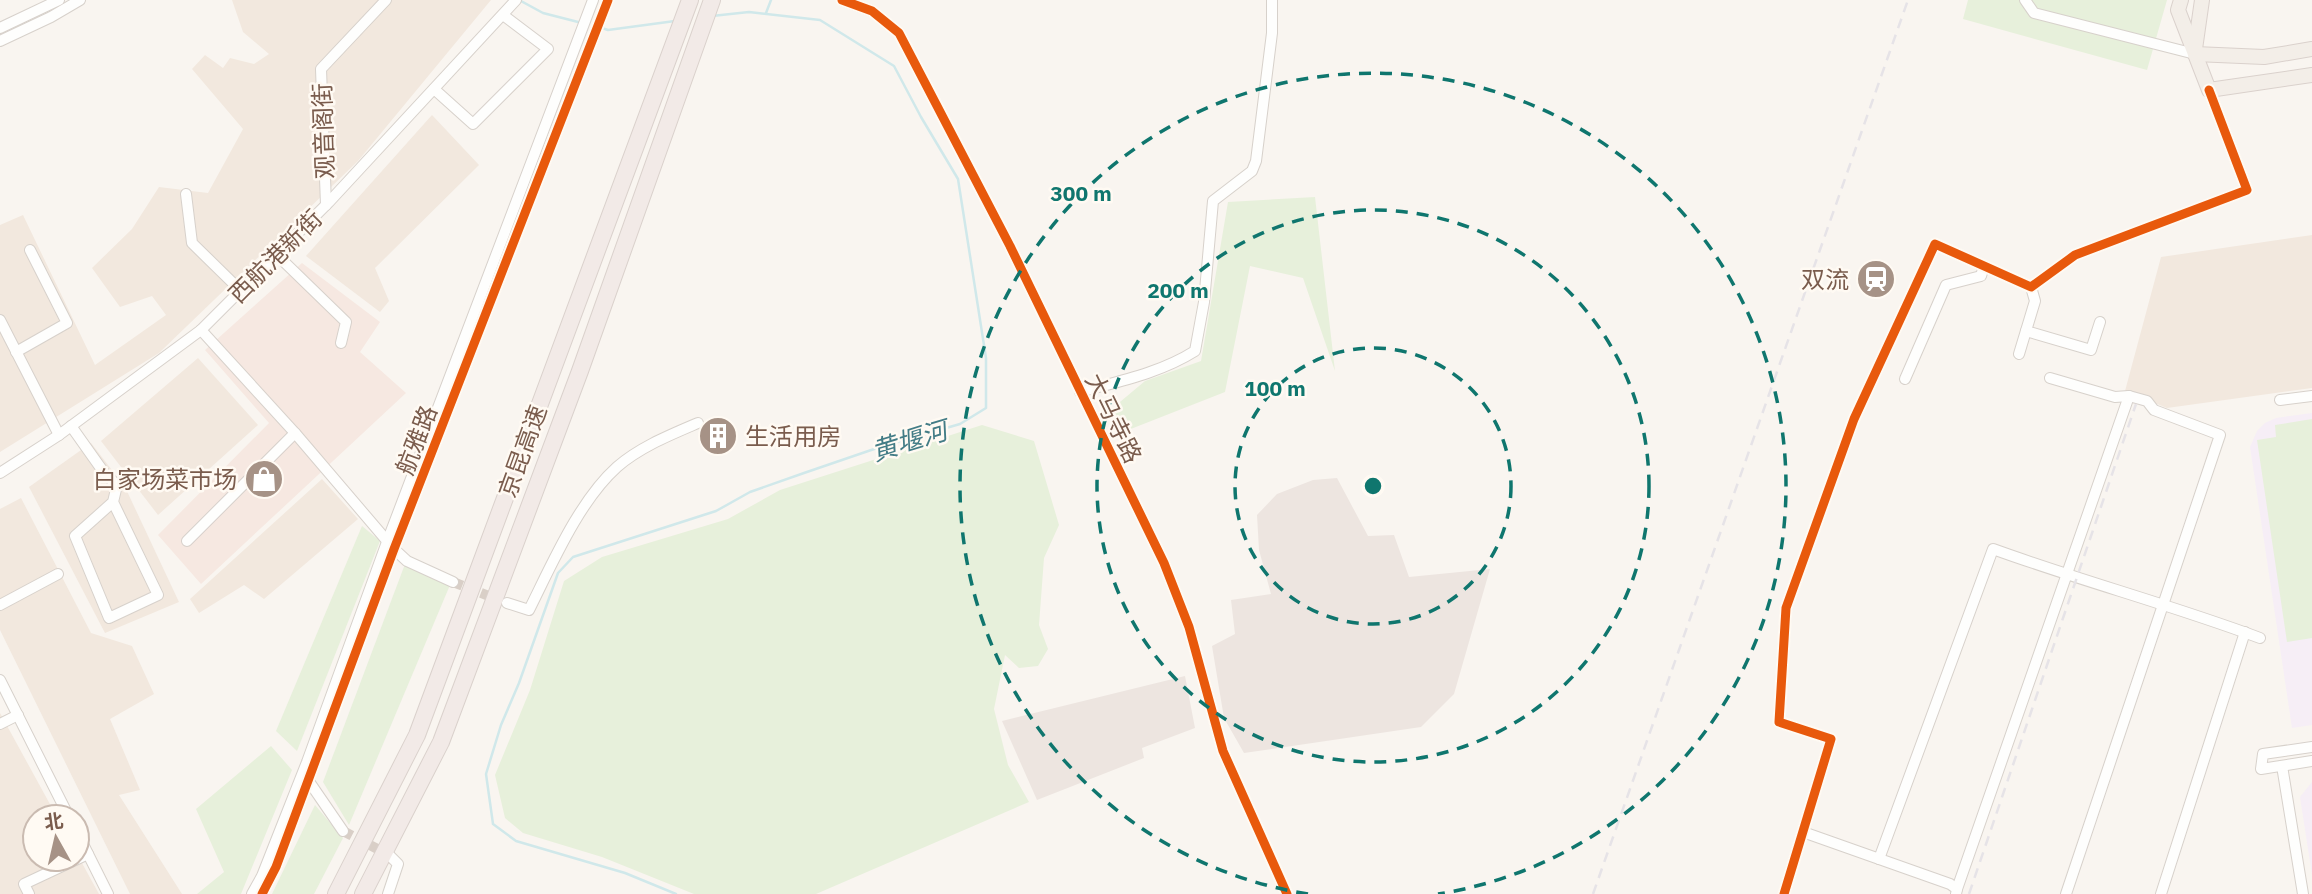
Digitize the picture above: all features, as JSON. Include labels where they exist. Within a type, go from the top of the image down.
[{"type":"highway","name":"京昆高速","points":[[336,894],[417,735],[690,0]]},
{"type":"highway","name":"京昆高速","points":[[363,894],[441,741],[580,370],[712,0]]},
{"type":"main road","points":[[2180,0],[2178,10],[2209,90],[2312,75]]},
{"type":"main road","points":[[2195,54],[2203,0]]},
{"type":"main road","points":[[2195,54],[2264,57],[2312,49]]},
{"type":"street","points":[[0,28],[59,0]]},
{"type":"street","points":[[0,41],[80,0]]},
{"type":"street","name":"观音阁街","points":[[326,205],[321,69],[386,0]]},
{"type":"street","name":"航雅路","points":[[265,894],[593,0]]},
{"type":"street","name":"航雅路","points":[[251,894],[262,876],[608,0]]},
{"type":"street","name":"大马寺路","points":[[842,0],[872,11],[898,33],[1010,246],[1164,563],[1189,627],[1223,751],[1287,894]]},
{"type":"street","points":[[1080,392],[1177,363],[1195,351],[1204,302],[1213,201],[1252,170],[1256,161],[1272,33],[1272,0]]},
{"type":"street","points":[[2025,0],[2034,13],[2195,54]]},
{"type":"street","points":[[434,89],[473,124],[548,49],[510,7]]},
{"type":"street","name":"西航港新街","points":[[0,473],[59,435],[201,330],[326,205],[510,7]]},
{"type":"street","points":[[2031,287],[2075,255],[2247,190],[2209,90]]},
{"type":"street","points":[[186,194],[192,243],[241,291]]},
{"type":"street","points":[[1784,894],[1831,739],[1779,722],[1786,608],[1854,419],[1935,244],[2031,287],[2035,301],[2019,354]]},
{"type":"street","points":[[16,352],[67,323],[30,250]]},
{"type":"street","points":[[277,255],[346,322],[341,343]]},
{"type":"street","points":[[1905,379],[1947,285],[1981,276],[1984,266]]},
{"type":"street","points":[[0,320],[59,435]]},
{"type":"street","points":[[2026,331],[2091,349],[2100,322]]},
{"type":"street","points":[[201,330],[295,433],[391,546],[407,561],[453,582]]},
{"type":"street","points":[[2049,378],[2115,397],[2129,396],[2147,401],[2154,411],[2220,435],[2066,894]]},
{"type":"street","points":[[1802,832],[1950,884],[1957,891],[2129,396]]},
{"type":"street","points":[[2280,400],[2312,396]]},
{"type":"street","points":[[507,603],[529,610],[591,495],[618,467],[648,445],[698,423]]},
{"type":"street","points":[[71,426],[105,474],[117,485],[113,502],[75,536],[109,618],[158,595],[113,502]]},
{"type":"street","points":[[187,541],[295,433]]},
{"type":"street","points":[[1880,859],[1993,549],[2066,576],[2163,603],[2260,638]]},
{"type":"street","points":[[0,605],[58,575]]},
{"type":"street","points":[[2161,894],[2245,632]]},
{"type":"street","points":[[0,680],[62,803]]},
{"type":"street","points":[[0,724],[18,715]]},
{"type":"street","points":[[2312,747],[2263,754],[2261,769],[2312,761]]},
{"type":"street","points":[[2282,766],[2303,894]]},
{"type":"street","points":[[308,780],[343,831]]},
{"type":"street","points":[[388,894],[398,864],[390,856]]},
{"type":"street","points":[[91,860],[108,894]]},
{"type":"street","points":[[29,894],[24,884],[47,873]]},
{"type":"shaded area","points":[[232,0],[491,0],[358,161],[159,353],[0,452],[0,225],[23,215],[95,365],[166,315],[152,296],[120,307],[92,268],[132,229],[159,187],[208,193],[243,129],[192,69],[205,55],[223,68],[230,58],[254,64],[269,54],[243,32]]},
{"type":"shaded area","points":[[432,115],[479,165],[375,268],[389,301],[380,312],[306,256]]},
{"type":"shaded area","points":[[2312,235],[2312,388],[2167,408],[2125,391],[2161,257]]},
{"type":"shaded area","name":"白家场菜市场","points":[[302,263],[380,322],[360,352],[406,393],[201,584],[158,535],[269,423],[205,350]]},
{"type":"shaded area","points":[[198,358],[258,425],[158,515],[101,441]]},
{"type":"shaded area","points":[[2312,413],[2312,725],[2292,728],[2250,447],[2257,431],[2265,423],[2276,418]]},
{"type":"shaded area","points":[[91,443],[125,487],[179,602],[105,633],[29,487]]},
{"type":"shaded area","points":[[1337,478],[1368,536],[1394,535],[1409,577],[1490,569],[1454,694],[1421,727],[1244,753],[1224,718],[1212,646],[1235,634],[1231,600],[1271,594],[1259,550],[1257,515],[1277,494],[1313,480]]},
{"type":"shaded area","points":[[322,479],[358,519],[264,599],[244,585],[199,613],[190,599]]},
{"type":"shaded area","points":[[21,498],[91,633],[132,646],[154,694],[110,719],[140,790],[119,795],[182,894],[130,894],[91,815],[91,803],[85,803],[0,630],[0,509]]},
{"type":"shaded area","points":[[1185,676],[1195,728],[1142,748],[1144,758],[1037,800],[1002,721]]},
{"type":"shaded area","points":[[0,713],[49,803],[21,803],[21,873],[87,873],[99,894],[0,894]]},
{"type":"shaded area","points":[[2312,782],[2312,875],[2300,797]]},
{"type":"green space","points":[[1968,0],[2167,0],[2147,70],[1963,19]]},
{"type":"green space","points":[[1315,197],[1335,371],[1303,278],[1250,266],[1225,392],[1118,434],[1108,412],[1145,381],[1201,361],[1228,202]]},
{"type":"green space","points":[[2312,419],[2312,638],[2287,642],[2257,440],[2276,437],[2275,425]]},
{"type":"green space","points":[[982,425],[1034,441],[1059,525],[1044,558],[1039,625],[1048,649],[1038,666],[1019,668],[1005,655],[994,709],[1008,765],[1029,802],[816,894],[694,894],[602,857],[523,833],[505,818],[495,775],[530,690],[564,581],[602,557],[728,519],[780,490]]},
{"type":"green space","points":[[362,526],[380,541],[297,751],[276,731]]},
{"type":"green space","points":[[405,564],[450,585],[349,825],[323,782]]},
{"type":"green space","points":[[271,746],[292,770],[241,894],[197,894],[224,872],[196,809]]},
{"type":"green space","points":[[315,805],[343,838],[314,894],[272,894]]},
{"type":"waterway","name":"黄堰河","points":[[519,0],[543,13],[582,23]]},
{"type":"waterway","points":[[766,13],[771,0]]},
{"type":"waterway","name":"黄堰河","points":[[676,894],[625,873],[516,841],[493,824],[486,774],[501,725],[519,683],[558,573],[573,557],[716,511],[750,492],[804,473],[960,424],[986,408],[986,358],[958,179],[894,66],[820,20],[749,12],[712,16]]},
{"type":"waterway","name":"黄堰河","points":[[602,28],[608,30],[675,21]]},
{"type":"tunnel","points":[[453,582],[499,600]]},
{"type":"tunnel","points":[[343,831],[387,854]]},
{"type":"railway","points":[[1593,894],[1908,0]]},
{"type":"railway","points":[[1969,894],[2136,404]]},
{"type":"cycle path","points":[[262,894],[276,867],[394,549],[608,0]]},
{"type":"cycle path","points":[[842,0],[872,11],[899,33],[1010,246],[1164,563],[1189,627],[1223,751],[1287,894]]},
{"type":"cycle path","points":[[1784,894],[1831,739],[1779,722],[1786,608],[1854,419],[1935,244],[2031,287],[2075,255],[2247,190],[2209,90]]},
{"type":"place","name":"双流","points":[[1876,279]]},
{"type":"place","name":"生活用房","points":[[718,436]]},
{"type":"place","name":"白家场菜市场","points":[[264,479]]}]
